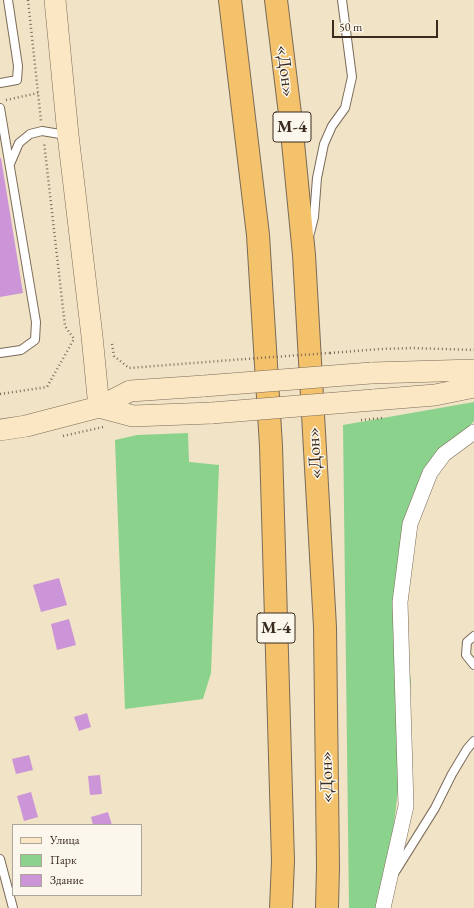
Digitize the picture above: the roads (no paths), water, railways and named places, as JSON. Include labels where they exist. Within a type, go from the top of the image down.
[{"type":"highway","name":"М-4","points":[[230,0],[258,235],[271,446],[282,861],[281,908]]},
{"type":"highway","name":"«Дон»","points":[[276,0],[291,122],[304,255],[325,627],[328,867],[327,908]]},
{"type":"street","points":[[55,0],[68,135],[99,407]]},
{"type":"street","points":[[0,430],[26,426],[99,407],[130,391],[371,373],[474,370]]},
{"type":"street","points":[[99,407],[133,416],[212,413],[435,395],[474,387]]},
{"type":"street","points":[[383,908],[406,806],[400,602],[410,524],[430,473],[444,454],[474,432]]},
{"type":"lane","points":[[0,83],[17,80],[18,66],[8,0]]},
{"type":"lane","points":[[304,255],[314,216],[317,178],[324,144],[332,126],[345,108],[352,77],[342,0]]},
{"type":"lane","points":[[0,108],[36,322],[35,340],[21,350],[0,353]]},
{"type":"lane","points":[[10,165],[19,143],[30,134],[42,131],[68,135]]},
{"type":"lane","points":[[474,636],[467,642],[466,655],[474,665]]},
{"type":"lane","points":[[389,881],[435,808],[452,774],[467,749],[474,741]]},
{"type":"lane","points":[[0,859],[13,908]]}]
